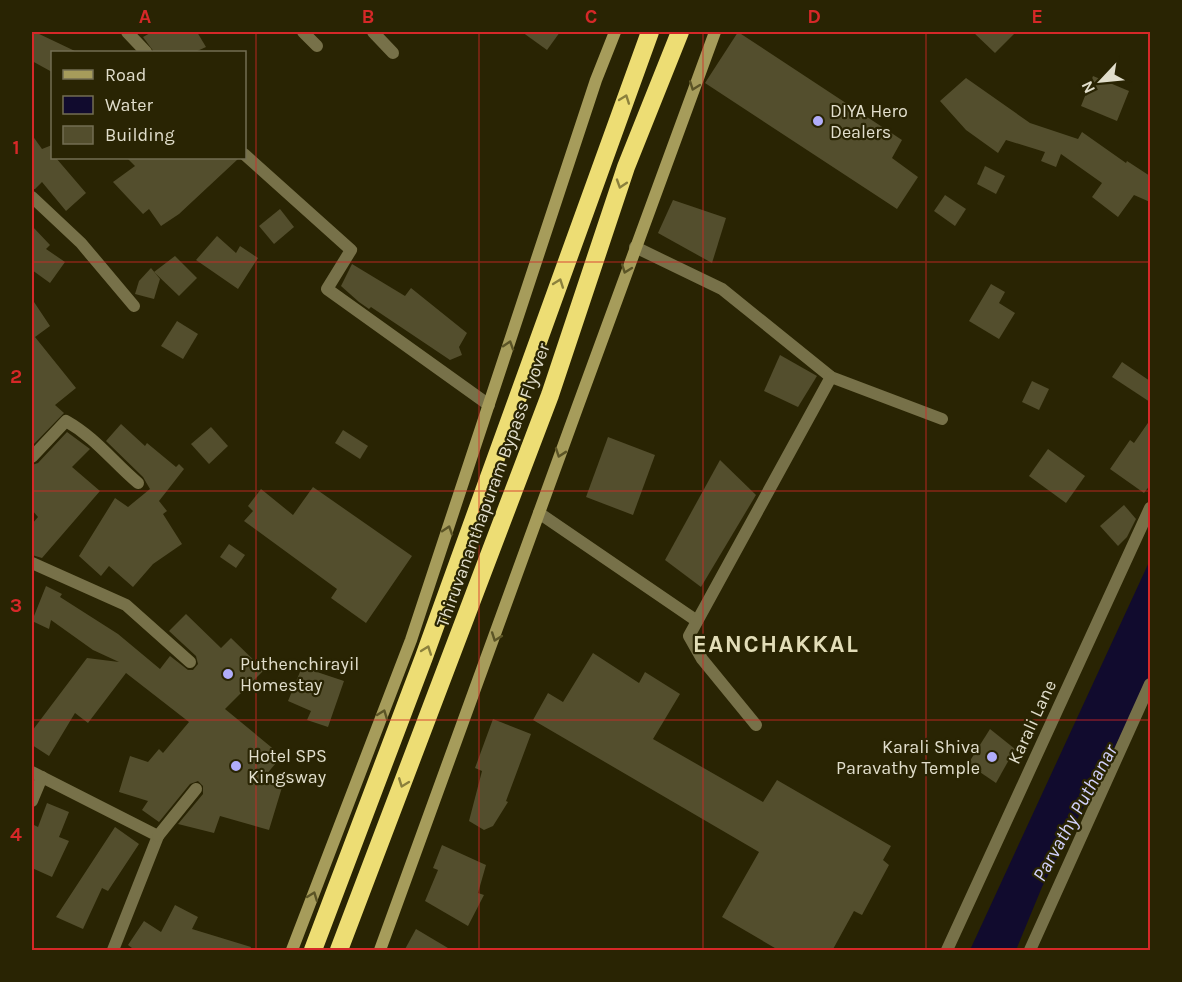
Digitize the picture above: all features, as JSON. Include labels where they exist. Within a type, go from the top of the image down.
[{"type":"highway","name":"Thiruvananthapuram Bypass Flyover","points":[[313,951],[424,657],[650,32]]},
{"type":"highway","name":"Thiruvananthapuram Bypass Flyover","points":[[339,951],[550,395],[626,167],[680,32]]},
{"type":"street","points":[[127,32],[145,51]]},
{"type":"street","points":[[303,32],[317,46]]},
{"type":"street","points":[[373,32],[393,52]]},
{"type":"street","points":[[292,951],[411,640],[596,80],[615,32]]},
{"type":"street","points":[[380,951],[715,32]]},
{"type":"street","points":[[246,156],[351,250],[327,289],[489,405]]},
{"type":"street","points":[[32,197],[81,243],[135,306]]},
{"type":"street","points":[[635,247],[722,289],[831,377],[942,418]]},
{"type":"street","points":[[756,725],[702,660],[689,636],[831,377]]},
{"type":"street","points":[[32,457],[66,421],[90,435],[114,462],[138,483]]},
{"type":"street","name":"Karali Lane","points":[[947,951],[1150,508]]},
{"type":"street","points":[[539,513],[697,621]]},
{"type":"street","points":[[32,563],[126,605],[190,662]]},
{"type":"street","points":[[1030,951],[1150,684]]},
{"type":"street","points":[[32,801],[37,774],[158,836]]},
{"type":"street","points":[[113,951],[158,836],[196,789]]},
{"type":"water","name":"Parvathy Puthanar","points":[[1150,560],[1150,679],[1042,887],[1016,950],[970,950]]},
{"type":"building","points":[[32,32],[75,51],[51,51],[51,71],[32,61]]},
{"type":"building","points":[[152,32],[197,32],[206,47],[197,51],[153,51],[143,37]]},
{"type":"building","points":[[522,32],[560,32],[547,50]]},
{"type":"building","name":"DIYA Hero Dealers","points":[[738,32],[902,140],[892,158],[918,177],[897,209],[705,83]]},
{"type":"building","points":[[973,32],[1016,32],[995,53]]},
{"type":"building","points":[[1093,76],[1129,91],[1117,121],[1081,106]]},
{"type":"building","points":[[966,78],[1030,123],[1078,139],[1082,132],[1126,163],[1127,161],[1150,176],[1150,202],[1134,195],[1118,217],[1092,197],[1102,183],[1061,154],[1056,167],[1041,161],[1045,152],[1006,140],[998,153],[966,130],[940,101]]},
{"type":"building","points":[[32,135],[42,149],[51,145],[51,159],[57,159],[86,193],[66,211],[42,182],[32,189]]},
{"type":"building","points":[[128,159],[238,159],[179,214],[161,226],[149,209],[143,214],[113,182],[135,166]]},
{"type":"building","points":[[985,166],[1005,176],[996,194],[977,184]]},
{"type":"building","points":[[945,195],[966,209],[955,226],[934,211]]},
{"type":"building","points":[[673,200],[726,218],[712,263],[658,233]]},
{"type":"building","points":[[280,209],[294,227],[274,244],[259,226]]},
{"type":"building","points":[[32,226],[50,245],[46,249],[65,262],[50,283],[32,270]]},
{"type":"building","points":[[217,236],[236,253],[240,246],[258,258],[238,289],[196,260]]},
{"type":"building","points":[[175,256],[197,278],[179,296],[154,272]]},
{"type":"building","points":[[352,264],[405,296],[411,288],[467,333],[459,347],[462,355],[450,360],[371,307],[369,309],[359,302],[341,286]]},
{"type":"building","points":[[151,268],[160,279],[154,299],[135,294],[139,281]]},
{"type":"building","points":[[991,284],[1005,292],[999,303],[1015,313],[999,339],[969,321]]},
{"type":"building","points":[[32,299],[50,326],[35,337],[76,388],[55,405],[64,413],[32,446]]},
{"type":"building","points":[[177,321],[198,334],[183,359],[161,346]]},
{"type":"building","points":[[780,355],[817,376],[798,407],[764,391]]},
{"type":"building","points":[[1122,362],[1150,381],[1150,402],[1112,377]]},
{"type":"building","points":[[1032,381],[1049,389],[1039,410],[1022,402]]},
{"type":"building","points":[[1150,420],[1150,485],[1144,493],[1110,469],[1130,440],[1134,443]]},
{"type":"building","points":[[121,424],[145,446],[147,443],[176,467],[179,464],[184,469],[159,501],[167,511],[163,514],[182,544],[153,564],[133,587],[109,566],[101,576],[79,556],[115,498],[128,507],[150,489],[143,477],[106,441]]},
{"type":"building","points":[[211,427],[228,446],[209,464],[191,444]]},
{"type":"building","points":[[343,430],[368,446],[360,459],[335,443]]},
{"type":"building","points":[[67,432],[90,449],[72,467],[100,491],[42,558],[32,555],[32,524],[38,517],[32,510],[32,465],[38,463]]},
{"type":"building","points":[[608,437],[655,455],[633,515],[586,497]]},
{"type":"building","points":[[1048,449],[1085,476],[1066,503],[1029,476]]},
{"type":"building","points":[[720,460],[756,495],[701,587],[665,560]]},
{"type":"building","points":[[313,487],[412,556],[366,623],[331,598],[337,589],[244,521],[253,511],[248,506],[261,489],[293,515]]},
{"type":"building","points":[[1124,505],[1136,519],[1127,537],[1118,546],[1100,526]]},
{"type":"building","points":[[229,544],[245,555],[236,568],[220,557]]},
{"type":"building","points":[[46,586],[62,594],[60,597],[118,634],[160,669],[170,656],[188,670],[193,670],[198,664],[196,656],[169,631],[186,614],[221,648],[231,638],[264,670],[225,709],[282,756],[265,776],[283,784],[269,830],[220,816],[214,833],[178,824],[203,794],[203,786],[198,781],[190,784],[159,822],[142,810],[148,801],[119,792],[130,756],[148,762],[159,749],[163,753],[189,722],[126,673],[88,723],[75,713],[49,756],[32,745],[32,731],[87,658],[119,662],[93,650],[51,620],[49,629],[32,621]]},
{"type":"building","points":[[593,653],[639,683],[645,672],[680,694],[653,739],[763,802],[777,780],[891,846],[883,860],[889,865],[862,915],[854,911],[832,951],[780,951],[722,917],[759,852],[533,720],[548,693],[563,702]]},
{"type":"building","points":[[302,667],[344,681],[328,727],[307,720],[311,711],[288,701]]},
{"type":"building","points":[[493,719],[531,734],[506,801],[508,802],[493,826],[484,830],[469,821],[482,771],[475,768]]},
{"type":"building","name":"Karali Shiva Paravathy Temple","points":[[990,729],[1015,749],[996,783],[968,764]]},
{"type":"building","points":[[47,803],[69,812],[59,837],[69,841],[52,877],[32,868],[32,824],[38,827]]},
{"type":"building","points":[[115,827],[139,844],[108,891],[102,888],[83,929],[56,917]]},
{"type":"building","points":[[442,845],[486,865],[478,893],[484,895],[468,926],[425,901],[438,870],[433,868]]},
{"type":"building","points":[[175,905],[198,917],[192,929],[251,947],[250,951],[136,951],[128,945],[144,921],[161,932]]},
{"type":"building","points":[[416,929],[453,951],[404,951]]},
{"type":"place","name":"DIYA Hero Dealers","points":[[818,121]]},
{"type":"place","name":"Puthenchirayil Homestay","points":[[228,674]]},
{"type":"place","name":"Karali Shiva Paravathy Temple","points":[[992,757]]},
{"type":"place","name":"Hotel SPS Kingsway","points":[[236,766]]},
{"type":"district","name":"EANCHAKKAL","points":[[776,644]]}]
